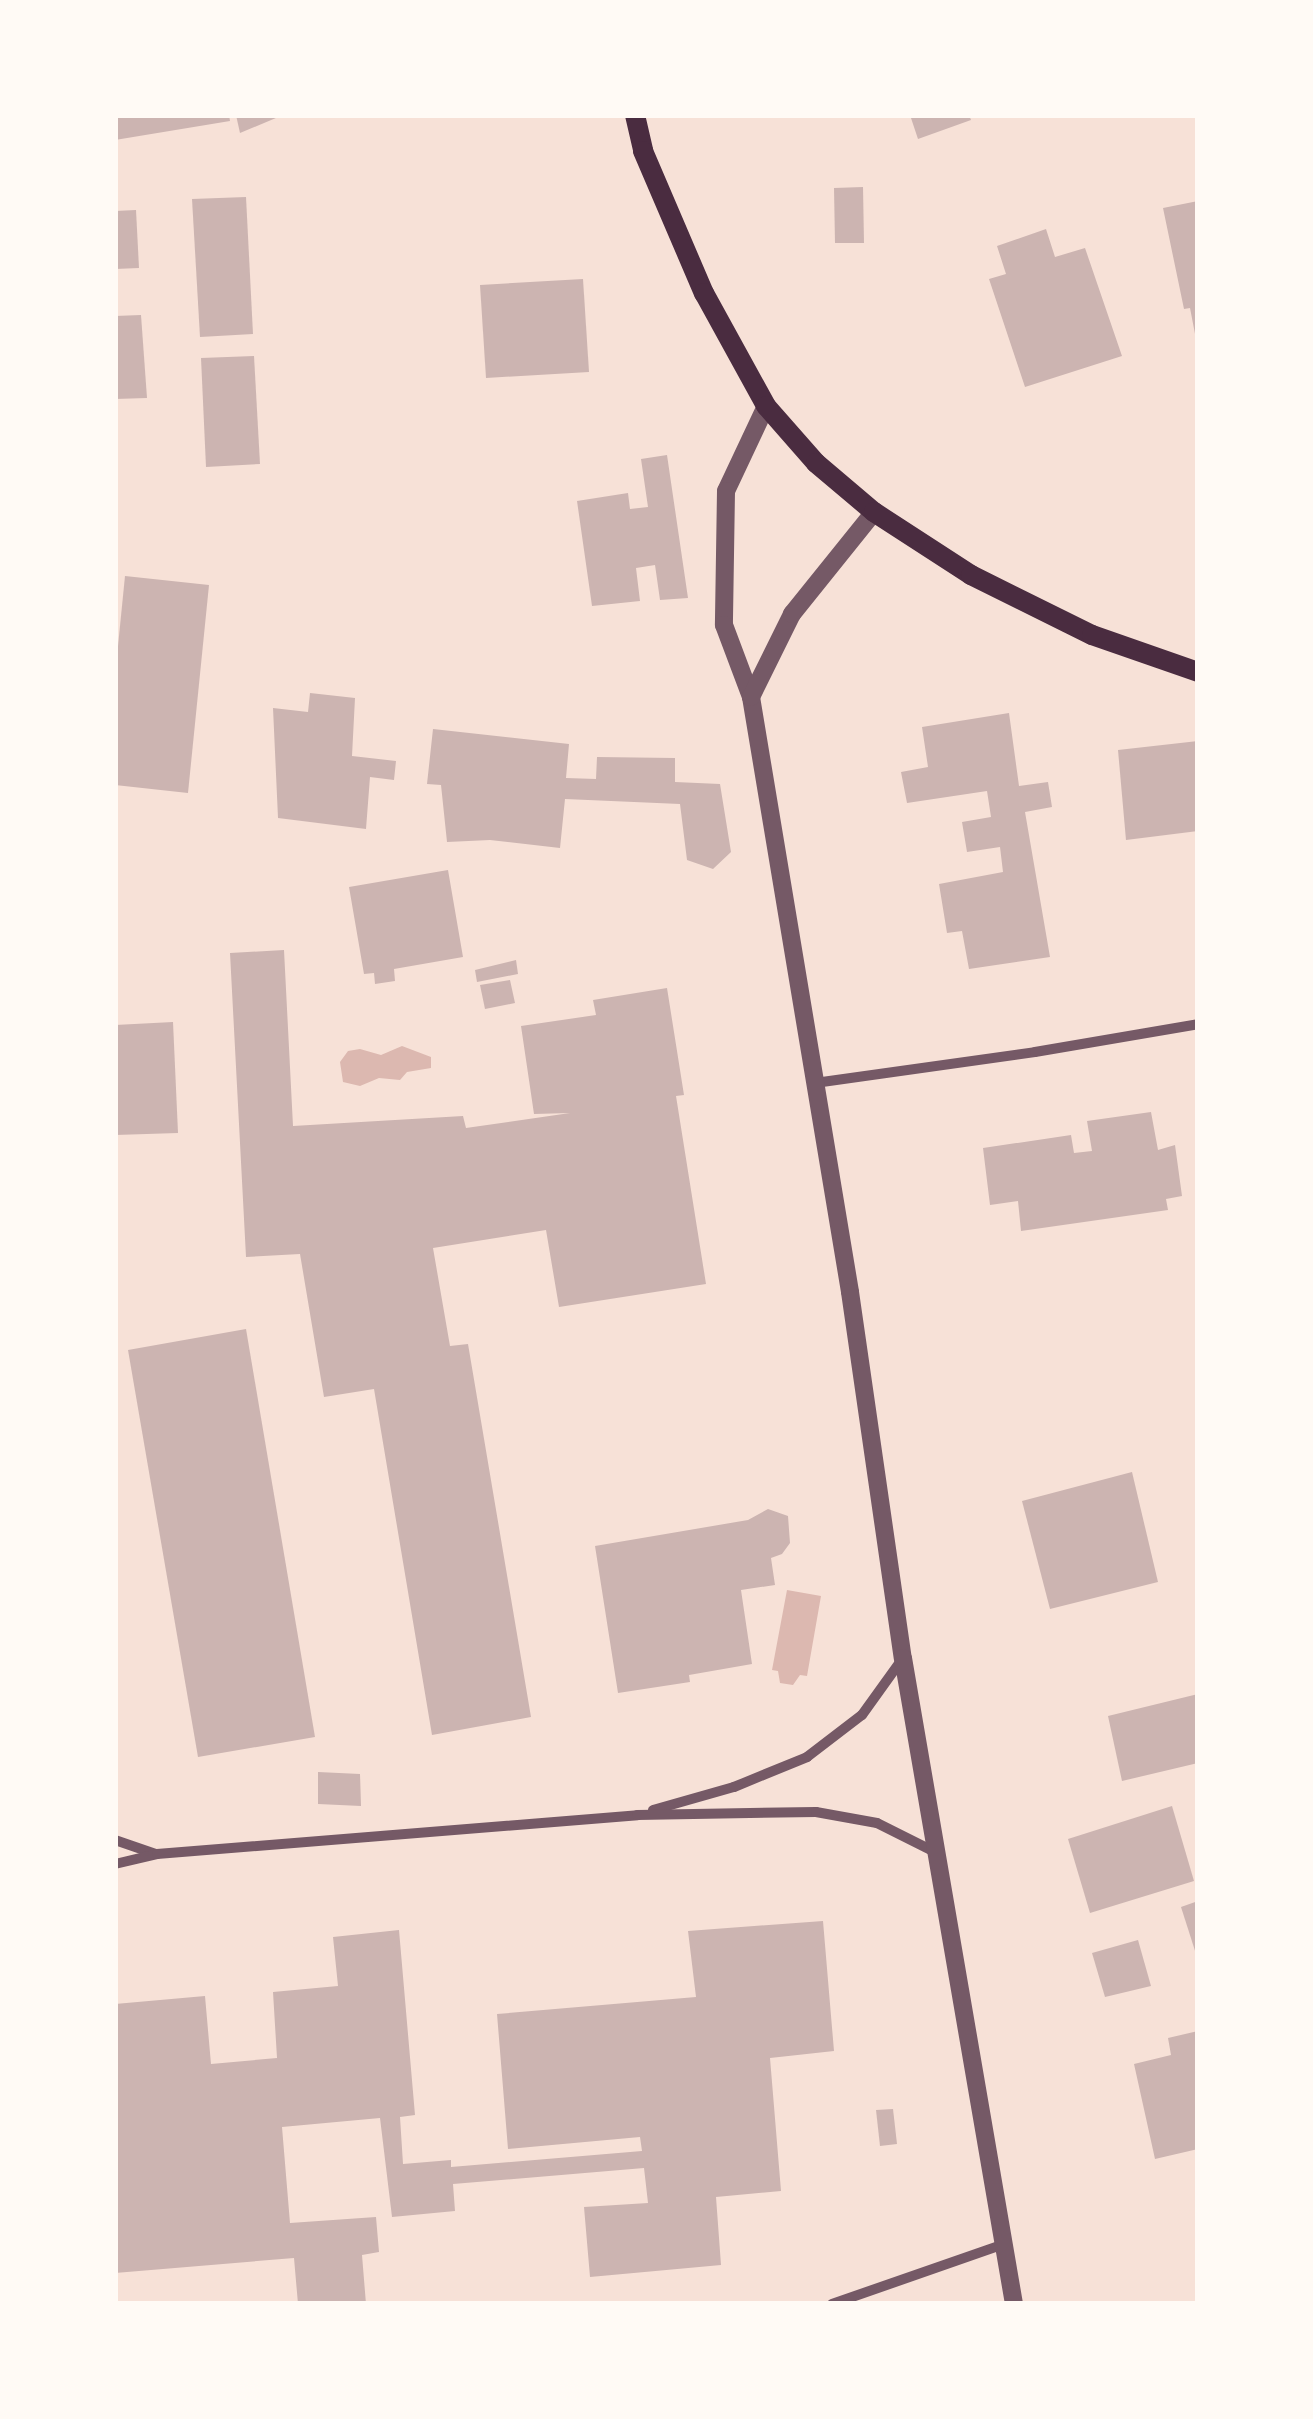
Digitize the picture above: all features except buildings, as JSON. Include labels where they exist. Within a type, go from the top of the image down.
[{"type":"main road","points":[[635,115],[644,152],[704,293],[766,406],[816,463],[874,512],[971,575],[1092,636],[1198,672]]},
{"type":"street","points":[[766,406],[726,491],[724,625],[751,697],[903,1658],[1014,2304]]},
{"type":"street","points":[[751,697],[792,614],[874,512]]},
{"type":"street","points":[[815,1083],[1198,1024]]},
{"type":"street","points":[[637,1815],[734,1787],[807,1757],[862,1715],[903,1658]]},
{"type":"street","points":[[115,1864],[157,1854],[637,1815],[816,1812],[877,1823],[936,1853]]},
{"type":"street","points":[[115,1840],[157,1854]]},
{"type":"street","points":[[832,2304],[1004,2244]]},
{"type":"shaded area","points":[[402,1046],[431,1057],[431,1068],[407,1072],[400,1080],[379,1078],[360,1086],[343,1082],[340,1062],[348,1051],[360,1049],[381,1055]]},
{"type":"shaded area","points":[[787,1590],[821,1596],[807,1676],[800,1675],[793,1685],[780,1683],[778,1671],[772,1670]]}]
